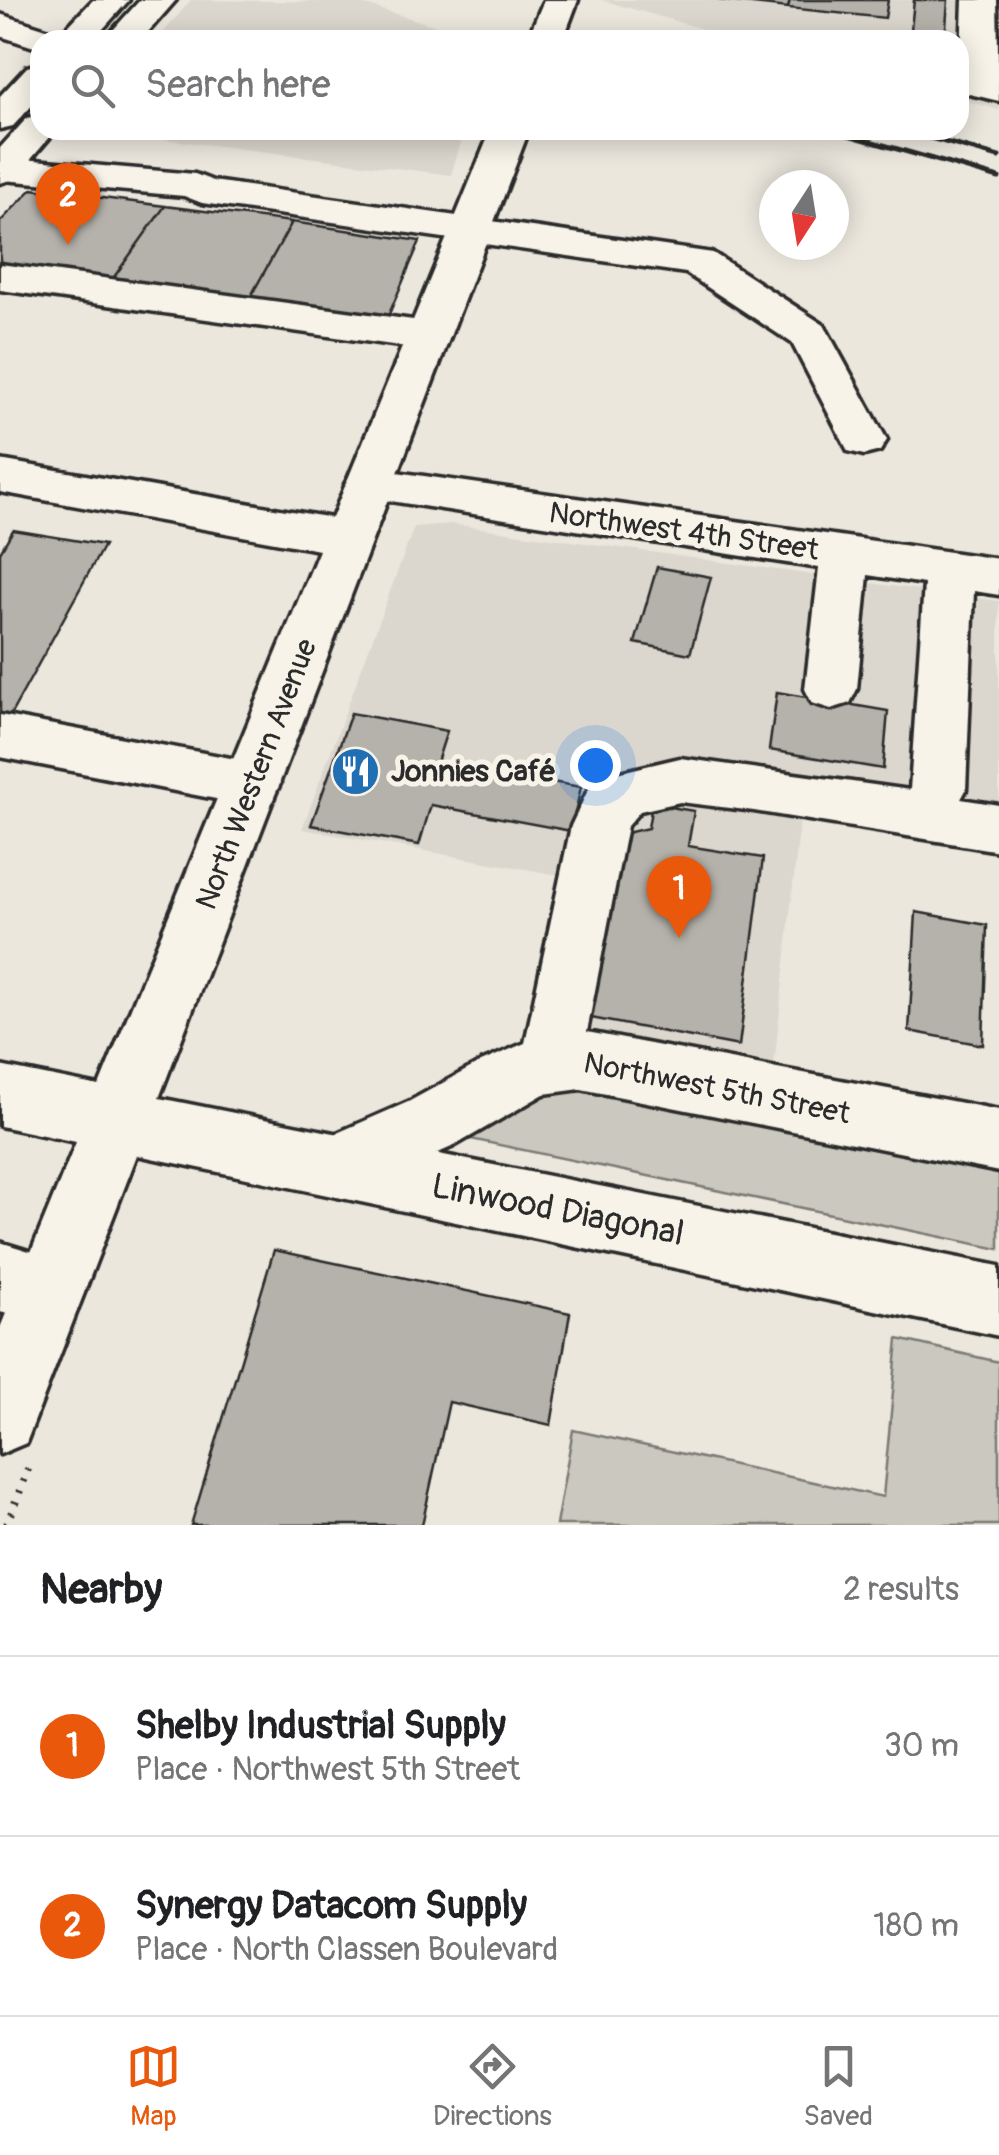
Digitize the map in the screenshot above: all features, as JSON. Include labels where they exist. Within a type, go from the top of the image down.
[{"type":"main road","points":[[84,30],[112,0]]},
{"type":"main road","points":[[131,30],[159,0]]},
{"type":"main road","points":[[549,30],[561,0]]},
{"type":"main road","points":[[980,0],[978,85],[999,90]]},
{"type":"main road","points":[[0,24],[30,34]]},
{"type":"main road","points":[[0,118],[30,86]]},
{"type":"main road","points":[[2,170],[30,138]]},
{"type":"main road","name":"North Western Avenue","points":[[0,1417],[25,1284],[116,1122],[506,140]]},
{"type":"main road","points":[[2,170],[80,179],[119,176],[195,186],[202,192],[698,262],[809,335],[864,440]]},
{"type":"main road","points":[[0,277],[428,336]]},
{"type":"main road","points":[[0,476],[349,538]]},
{"type":"main road","name":"Northwest 4th Street","points":[[370,484],[974,573]]},
{"type":"main road","points":[[831,689],[845,554]]},
{"type":"main road","points":[[938,790],[974,573]]},
{"type":"main road","points":[[0,736],[252,784]]},
{"type":"main road","points":[[570,1060],[555,1036],[599,826],[608,806],[624,792],[654,784],[705,780],[999,828]]},
{"type":"main road","name":"Northwest 5th Street","points":[[337,1165],[430,1125],[518,1075],[570,1060],[999,1142]]},
{"type":"main road","points":[[0,1096],[116,1122]]},
{"type":"main road","name":"Linwood Diagonal","points":[[116,1122],[999,1301]]},
{"type":"shaded area","points":[[191,0],[355,2],[450,30],[166,30]]},
{"type":"shaded area","points":[[601,0],[999,0],[999,110],[969,102],[969,30],[707,30]]},
{"type":"shaded area","points":[[171,140],[462,140],[451,175]]},
{"type":"shaded area","points":[[451,524],[999,601],[999,813],[665,769],[570,877],[302,829],[414,527]]},
{"type":"shaded area","points":[[635,799],[802,800],[773,1076],[574,1039],[614,836]]},
{"type":"shaded area","points":[[553,1079],[999,1160],[999,1249],[461,1137]]},
{"type":"shaded area","points":[[898,1339],[999,1362],[999,1525],[556,1525],[573,1430],[883,1497]]},
{"type":"building","points":[[718,0],[790,0],[788,8]]},
{"type":"building","points":[[790,0],[888,0],[885,18],[788,8]]},
{"type":"building","points":[[914,0],[948,0],[946,30],[911,30]]},
{"type":"building","points":[[32,189],[165,206],[109,284],[0,268],[0,222]]},
{"type":"building","points":[[165,206],[292,222],[246,305],[109,284]]},
{"type":"building","points":[[292,222],[420,241],[387,319],[246,305]]},
{"type":"building","points":[[13,530],[104,545],[6,723],[0,721],[0,552]]},
{"type":"building","points":[[657,567],[711,577],[690,654],[635,643]]},
{"type":"building","points":[[777,692],[888,711],[883,769],[769,750]]},
{"type":"building","points":[[351,713],[447,731],[437,762],[581,787],[571,831],[431,805],[419,845],[311,825]]},
{"type":"building","points":[[652,804],[694,811],[688,846],[763,858],[739,1046],[591,1018],[626,833],[648,828]]},
{"type":"building","points":[[916,912],[987,925],[983,1045],[909,1031]]},
{"type":"building","points":[[274,1250],[570,1313],[551,1425],[449,1402],[422,1525],[191,1525]]},
{"type":"railway","points":[[866,140],[999,178]]},
{"type":"railway","points":[[938,140],[999,157]]},
{"type":"place","name":"Synergy Datacom Supply","points":[[68,245]]},
{"type":"place","name":"Jonnies Café","points":[[356,771]]},
{"type":"place","name":"Shelby Industrial Supply","points":[[679,938]]}]
